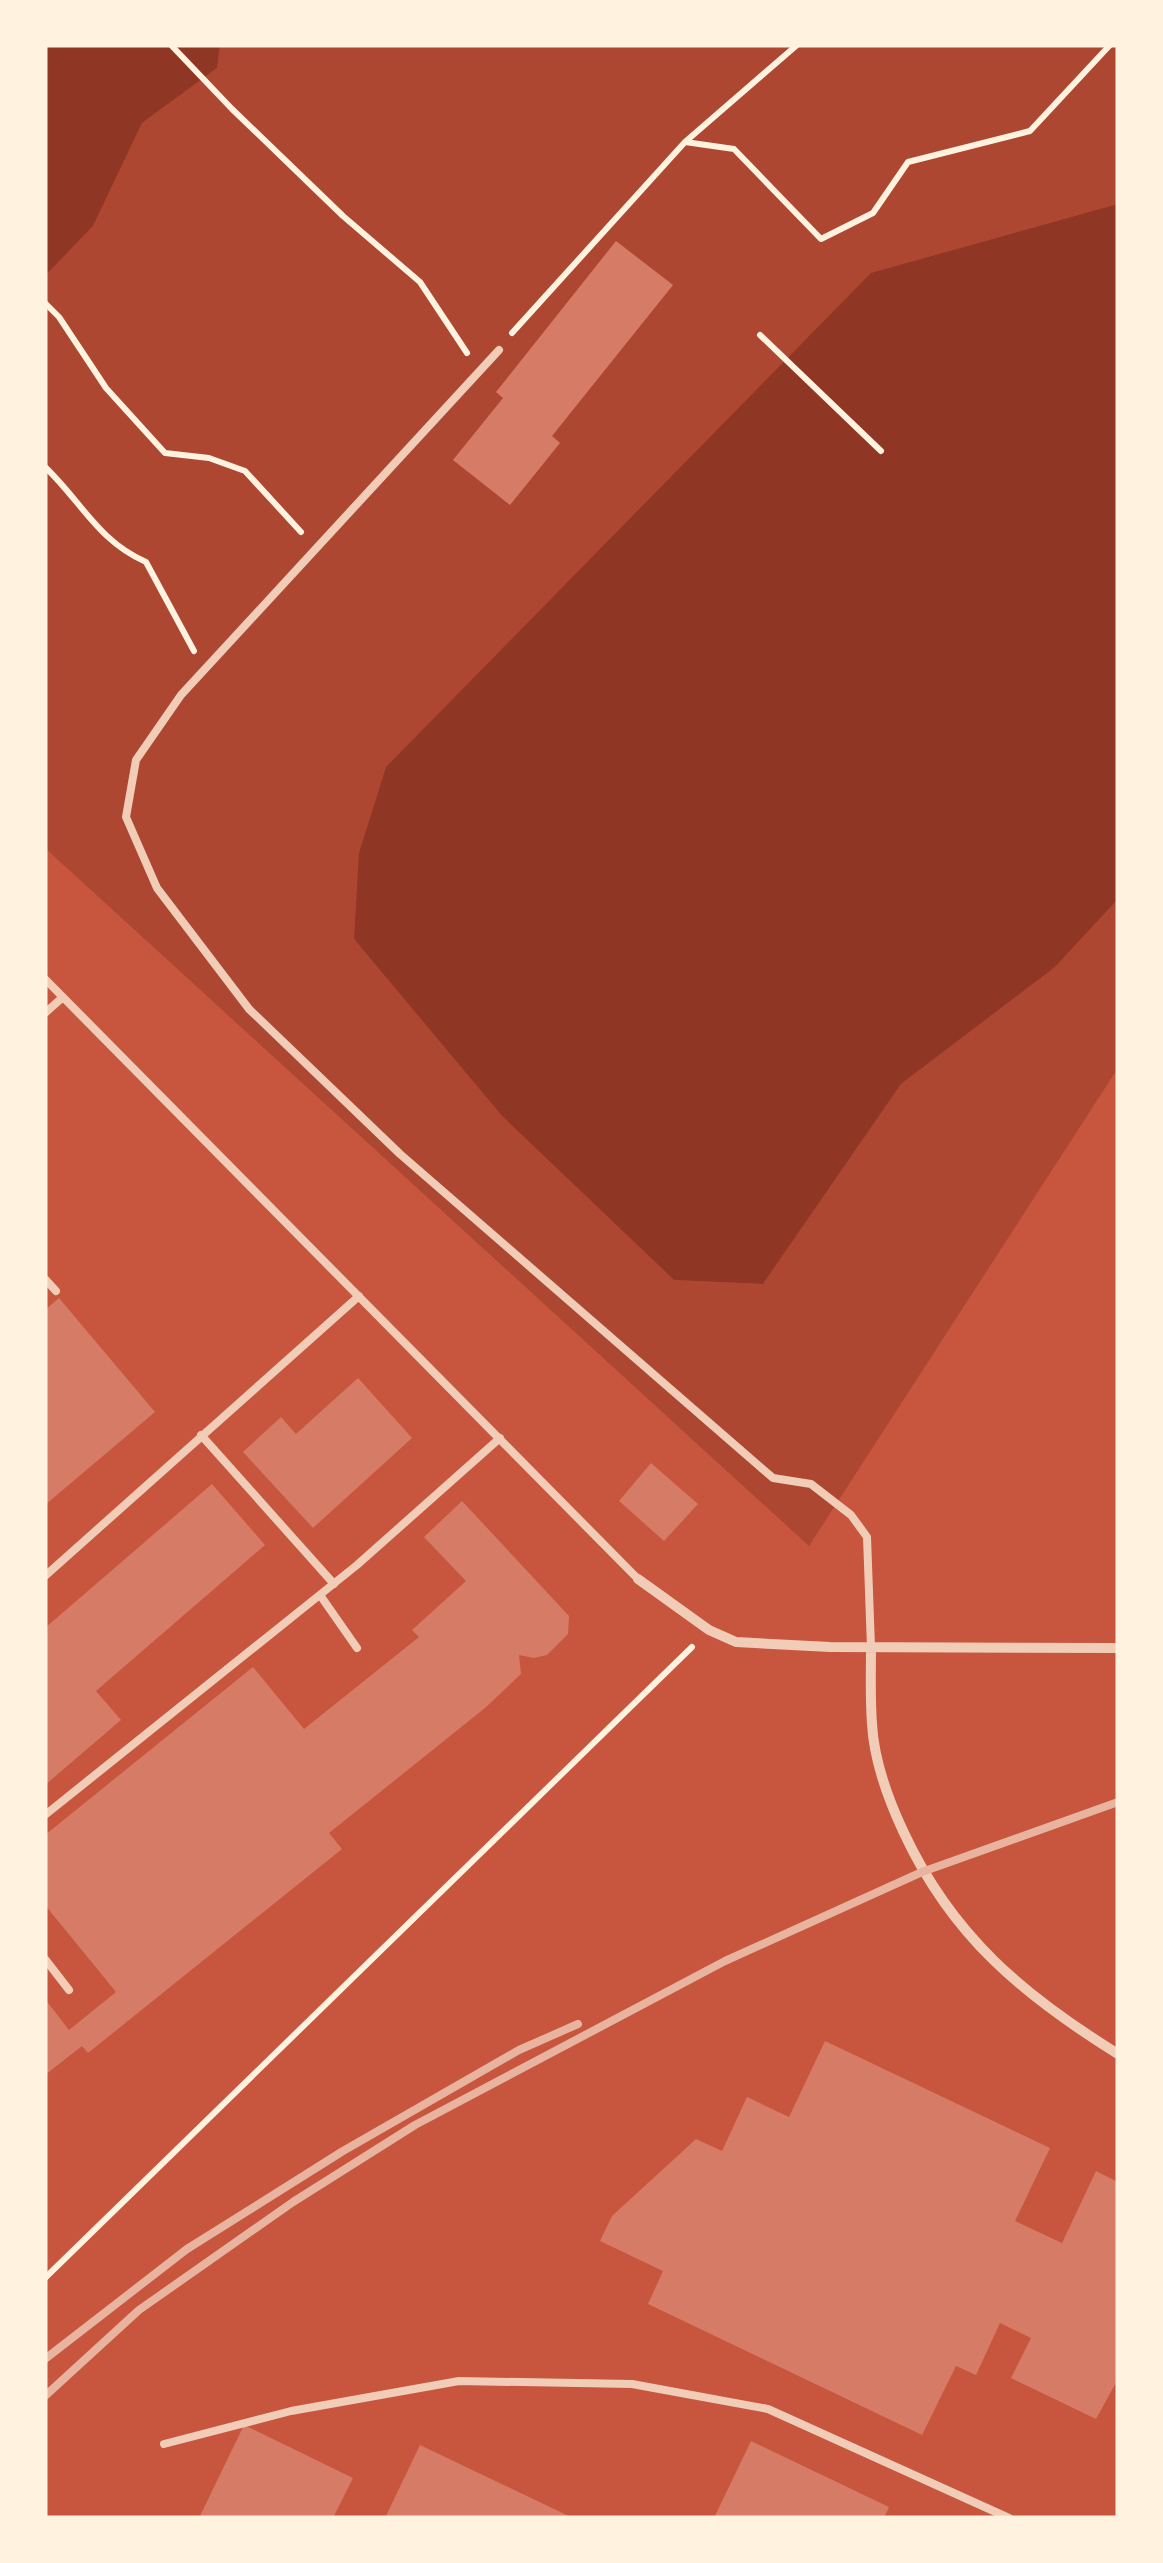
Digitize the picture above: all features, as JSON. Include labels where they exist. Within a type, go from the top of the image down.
[{"type":"street","points":[[638,1579],[709,1630],[736,1642],[1118,1648]]},
{"type":"street","points":[[871,1647],[872,1727],[888,1799],[922,1872],[970,1939],[1008,1977],[1118,2054]]},
{"type":"lane","points":[[499,350],[181,695],[136,760],[126,817],[157,888],[248,1010],[400,1154],[773,1478],[811,1484],[851,1515],[867,1537],[871,1647]]},
{"type":"lane","points":[[45,979],[638,1579]]},
{"type":"lane","points":[[45,1012],[63,997]]},
{"type":"lane","points":[[45,1278],[56,1291]]},
{"type":"lane","points":[[45,1576],[359,1296]]},
{"type":"lane","points":[[201,1435],[334,1584]]},
{"type":"lane","points":[[45,1815],[334,1584],[500,1438]]},
{"type":"lane","points":[[320,1595],[357,1648]]},
{"type":"lane","points":[[45,1960],[69,1990]]},
{"type":"lane","points":[[164,2444],[291,2411],[460,2381],[632,2384],[768,2409],[1009,2518]]},
{"type":"path","points":[[172,45],[329,203],[420,282],[480,371]]},
{"type":"path","points":[[499,350],[685,142],[797,45]]},
{"type":"path","points":[[685,142],[734,149],[821,239],[873,213],[908,162],[1030,130],[1110,45]]},
{"type":"path","points":[[45,303],[59,317],[106,388],[164,453],[209,458],[246,470],[316,548]]},
{"type":"path","points":[[760,335],[880,451]]},
{"type":"path","points":[[45,468],[63,484],[96,529],[146,562],[204,670]]},
{"type":"path","points":[[45,2278],[709,1630]]},
{"type":"shaded area","points":[[45,45],[220,45],[217,68],[142,123],[93,226],[45,276]]},
{"type":"shaded area","points":[[220,45],[1118,45],[1118,204],[1029,231],[354,939],[502,1116],[674,1280],[763,1284],[901,1084],[1055,967],[1118,899],[1118,1068],[809,1546],[45,848],[45,276],[93,226],[142,123],[217,68]]},
{"type":"shaded area","points":[[1118,204],[1118,899],[1055,967],[901,1084],[763,1284],[674,1280],[502,1116],[354,939],[359,853],[386,767],[871,273]]},
{"type":"building","points":[[616,241],[673,285],[552,436],[560,443],[510,505],[453,460],[503,398],[496,392]]},
{"type":"building","points":[[59,1298],[155,1412],[45,1505],[45,1310]]},
{"type":"building","points":[[358,1378],[412,1438],[313,1528],[243,1452],[281,1417],[296,1434]]},
{"type":"building","points":[[651,1463],[698,1504],[664,1541],[619,1501]]},
{"type":"building","points":[[212,1484],[265,1545],[96,1691],[121,1720],[45,1785],[45,1628]]},
{"type":"building","points":[[462,1501],[569,1616],[568,1634],[547,1655],[519,1655],[521,1674],[485,1708],[329,1833],[342,1849],[88,2053],[82,2046],[45,2075],[45,1999],[69,2030],[116,1992],[45,1905],[45,1835],[253,1667],[304,1729],[419,1637],[412,1630],[466,1581],[424,1537]]},
{"type":"building","points":[[825,2041],[1050,2148],[1015,2221],[1062,2243],[1096,2171],[1118,2182],[1118,2379],[1096,2419],[1011,2378],[1031,2338],[1000,2323],[976,2375],[956,2366],[922,2435],[648,2304],[663,2271],[600,2241],[612,2216],[696,2139],[722,2151],[747,2097],[789,2117]]},
{"type":"building","points":[[244,2425],[353,2478],[333,2518],[199,2518]]},
{"type":"building","points":[[751,2441],[889,2507],[884,2518],[714,2518]]},
{"type":"building","points":[[420,2445],[573,2518],[385,2518]]},
{"type":"railway","points":[[45,2396],[139,2310],[293,2202],[415,2125],[725,1961],[922,1872],[1118,1802]]},
{"type":"railway","points":[[45,2359],[187,2249],[343,2151],[519,2050],[578,2024]]}]
